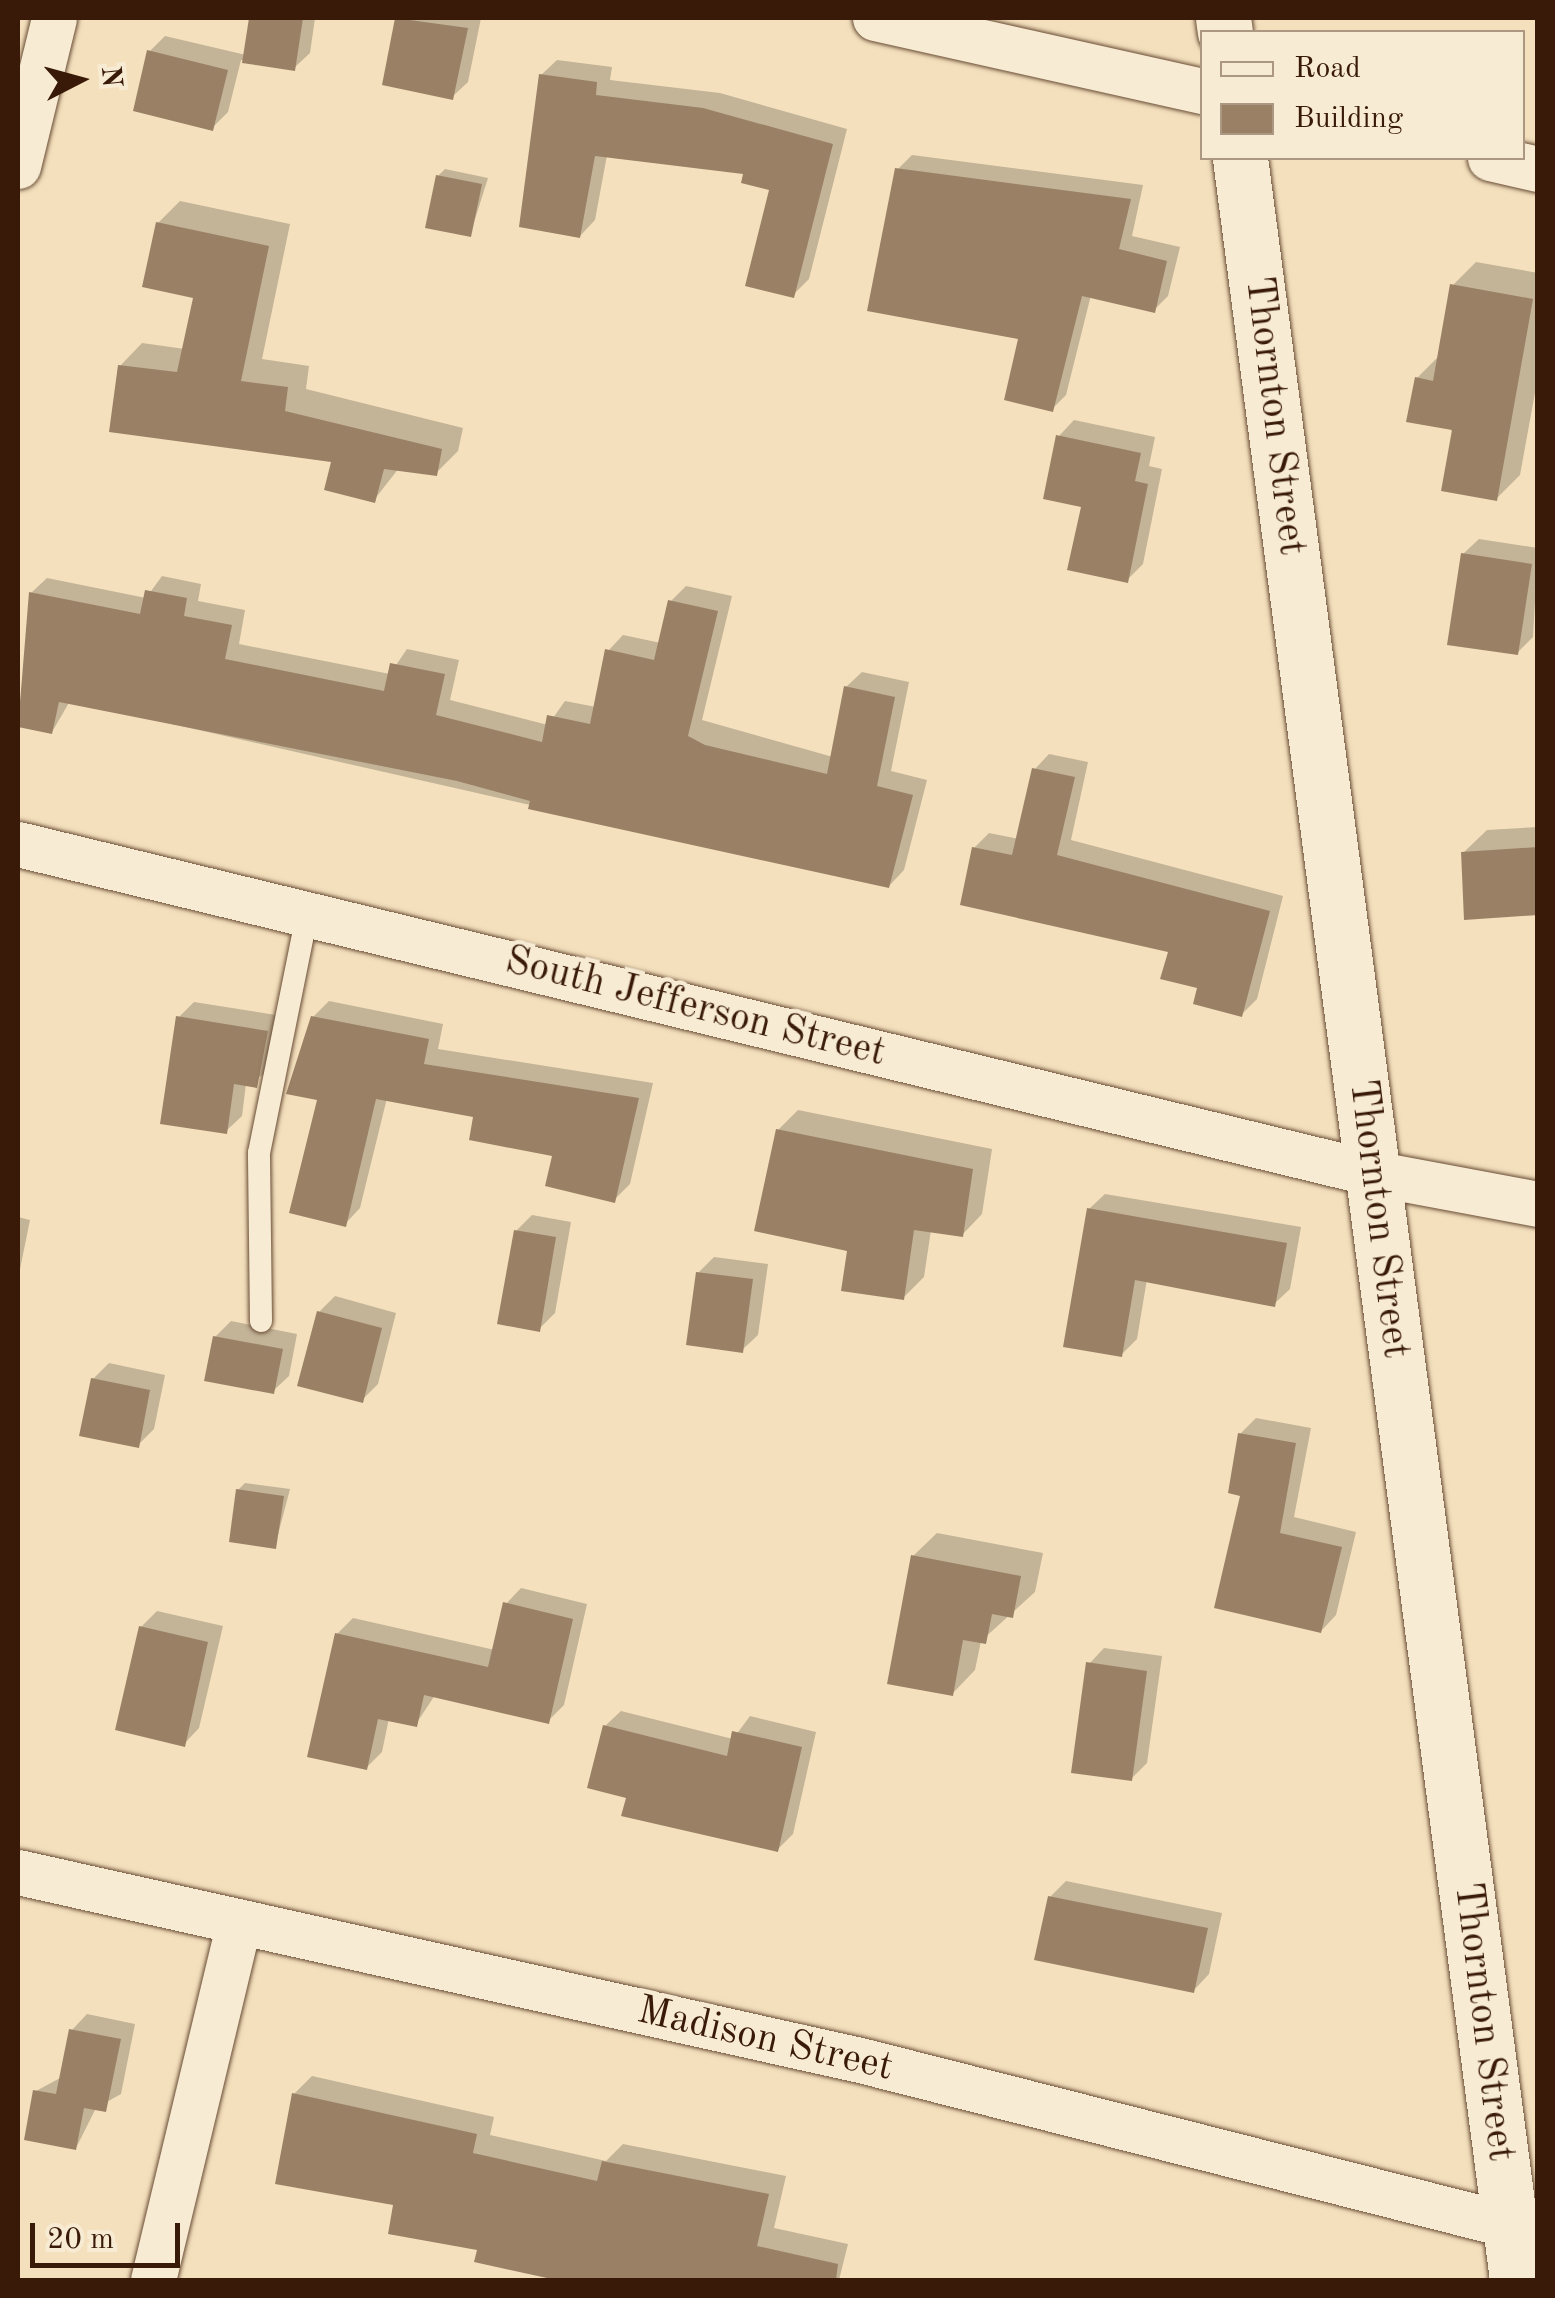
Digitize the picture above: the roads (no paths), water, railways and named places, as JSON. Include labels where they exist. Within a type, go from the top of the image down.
[{"type":"street","points":[[18,166],[54,18]]},
{"type":"street","points":[[875,18],[1200,91]]},
{"type":"street","name":"Thornton Street","points":[[1240,160],[1517,2280]]},
{"type":"street","points":[[1500,160],[1538,168]]},
{"type":"street","name":"South Jefferson Street","points":[[18,844],[1372,1173],[1538,1204]]},
{"type":"street","name":"Madison Street","points":[[18,1872],[238,1926],[864,2061],[1509,2225]]},
{"type":"street","points":[[153,2280],[238,1926]]},
{"type":"lane","points":[[262,1321],[260,1152],[307,914]]}]
